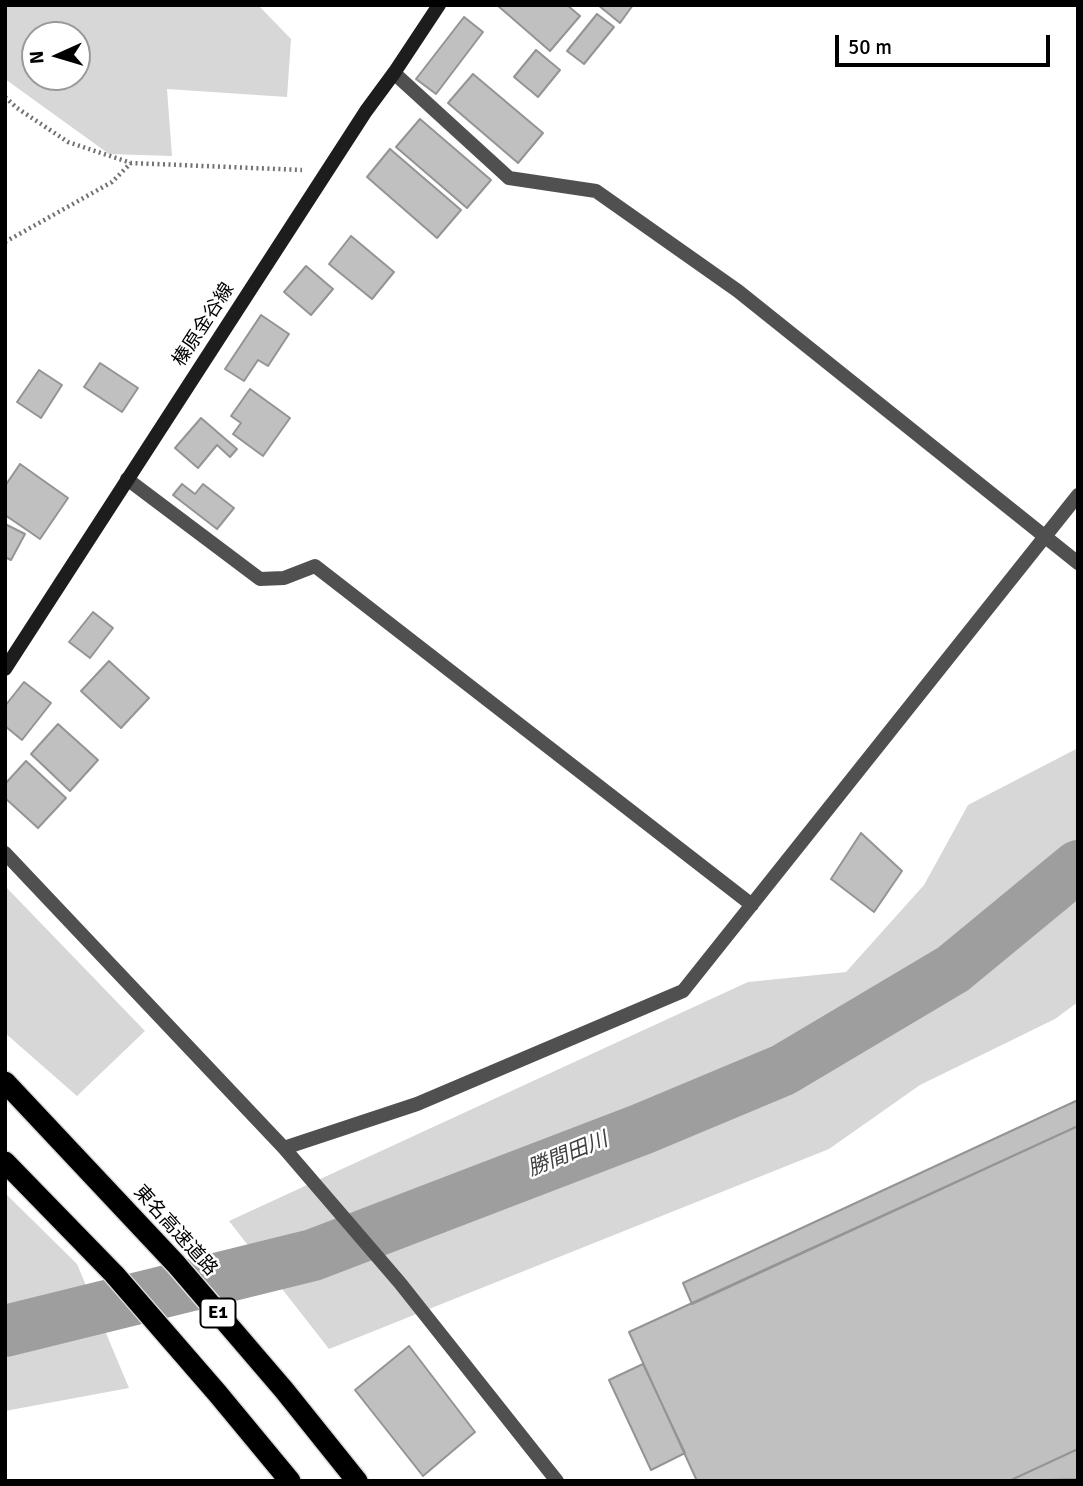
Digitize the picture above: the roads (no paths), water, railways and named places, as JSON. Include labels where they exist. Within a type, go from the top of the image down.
[{"type":"highway","name":"東名高速道路","points":[[5,1082],[176,1264],[284,1390],[357,1481]]},
{"type":"highway","points":[[5,1162],[114,1274],[290,1481]]},
{"type":"main road","name":"榛原金谷線","points":[[5,668],[366,111],[439,5]]},
{"type":"street","points":[[394,73],[509,178],[596,191],[738,290],[1078,563]]},
{"type":"street","points":[[127,479],[260,579],[284,578],[315,566],[752,905]]},
{"type":"street","points":[[284,1148],[417,1104],[683,991],[1078,495]]},
{"type":"street","points":[[5,853],[284,1148],[400,1283],[557,1481]]},
{"type":"waterway","name":"勝間田川","points":[[5,1331],[313,1255],[642,1129],[783,1070],[953,969],[1078,866]]}]
